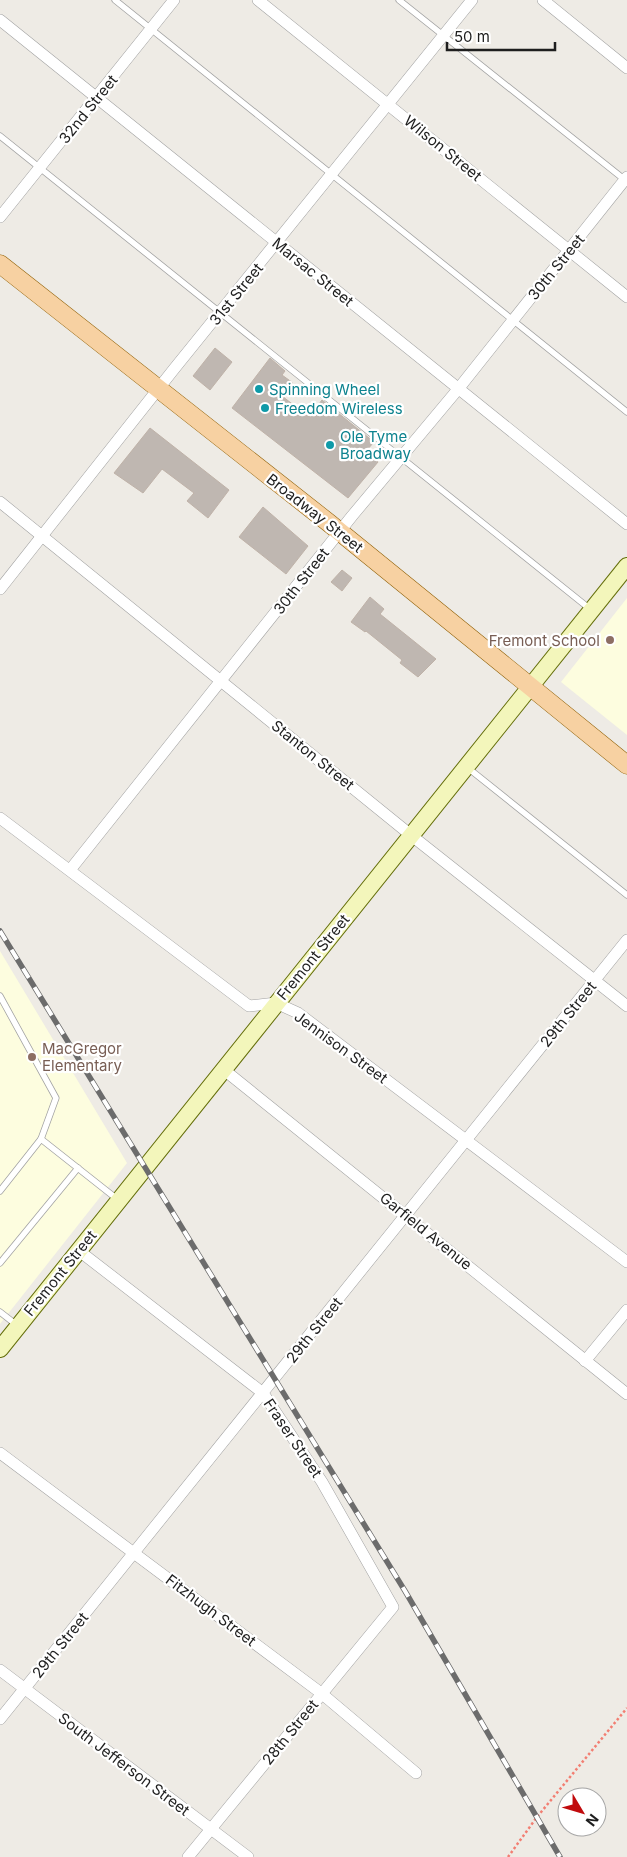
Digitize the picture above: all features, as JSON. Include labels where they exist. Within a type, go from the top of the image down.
[{"type":"main road","name":"Broadway Street","points":[[0,264],[340,532],[627,765]]},
{"type":"street","name":"32nd Street","points":[[0,217],[97,99],[174,0]]},
{"type":"street","name":"Wilson Street","points":[[258,0],[627,297]]},
{"type":"street","name":"31st Street","points":[[0,588],[157,389],[220,314],[472,0]]},
{"type":"street","points":[[543,0],[627,68]]},
{"type":"street","name":"Marsac Street","points":[[0,20],[627,524]]},
{"type":"street","name":"30th Street","points":[[70,870],[340,532],[514,320],[626,178]]},
{"type":"street","name":"Stanton Street","points":[[0,502],[412,836],[627,1006]]},
{"type":"street","name":"Fremont Street","points":[[0,1349],[627,566]]},
{"type":"street","points":[[0,818],[249,1006],[276,1003]]},
{"type":"street","name":"29th Street","points":[[0,1719],[627,940]]},
{"type":"street","name":"Jennison Street","points":[[276,1003],[298,1013],[627,1262]]},
{"type":"street","name":"Garfield Avenue","points":[[223,1069],[407,1215],[627,1394]]},
{"type":"street","name":"Fraser Street","points":[[78,1250],[263,1393],[322,1482],[393,1607]]},
{"type":"street","points":[[585,1361],[627,1310]]},
{"type":"street","name":"Fitzhugh Street","points":[[0,1453],[321,1693],[416,1773]]},
{"type":"street","name":"28th Street","points":[[188,1857],[393,1607]]},
{"type":"street","name":"South Jefferson Street","points":[[0,1670],[248,1857]]},
{"type":"lane","points":[[115,0],[627,412]]},
{"type":"lane","points":[[399,0],[626,178]]},
{"type":"lane","points":[[0,136],[591,611]]},
{"type":"lane","points":[[467,767],[627,895]]},
{"type":"lane","points":[[0,996],[56,1098],[41,1140],[0,1191]]},
{"type":"lane","points":[[41,1140],[119,1200]]},
{"type":"lane","points":[[0,1263],[78,1168]]},
{"type":"lane","points":[[0,1312],[18,1326]]},
{"type":"path","points":[[508,1857],[537,1817],[627,1708]]},
{"type":"shaded area","name":"Fremont School","points":[[627,598],[627,735],[561,682]]},
{"type":"shaded area","name":"MacGregor Elementary","points":[[0,951],[127,1163],[0,1324]]},
{"type":"building","points":[[215,348],[232,362],[210,390],[193,376]]},
{"type":"building","points":[[270,358],[285,371],[282,375],[293,383],[282,396],[309,417],[322,400],[374,442],[366,451],[378,462],[348,498],[232,408]]},
{"type":"building","points":[[150,428],[229,490],[208,518],[187,501],[194,493],[162,469],[143,493],[114,473]]},
{"type":"building","points":[[263,507],[308,546],[286,574],[239,537]]},
{"type":"building","points":[[342,570],[352,578],[342,591],[331,582]]},
{"type":"building","points":[[370,597],[384,609],[380,614],[436,659],[418,677],[400,663],[402,660],[366,631],[351,622]]},
{"type":"railway","points":[[0,931],[405,1591],[560,1857]]},
{"type":"place","name":"Spinning Wheel","points":[[259,389]]},
{"type":"place","name":"Freedom Wireless","points":[[265,408]]},
{"type":"place","name":"Ole Tyme Broadway","points":[[330,445]]},
{"type":"place","name":"Fremont School","points":[[610,640]]},
{"type":"place","name":"MacGregor Elementary","points":[[32,1057]]}]
